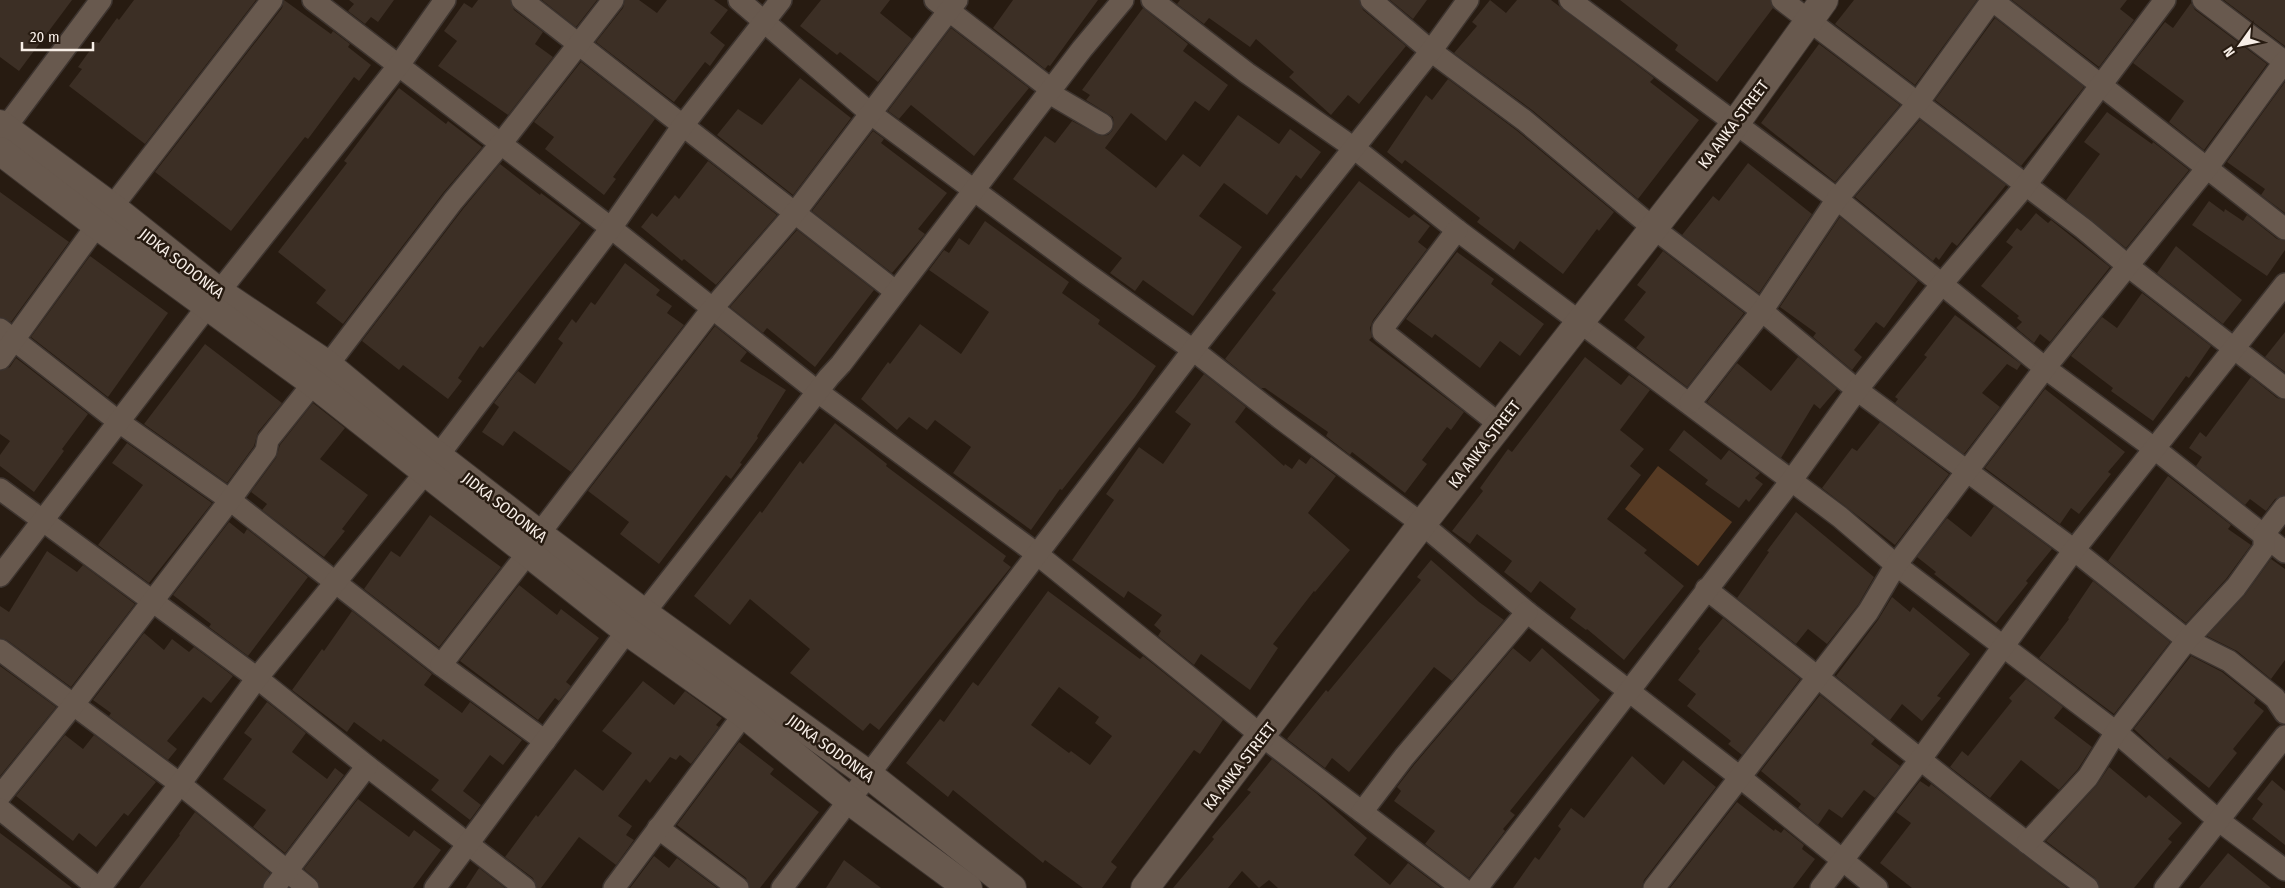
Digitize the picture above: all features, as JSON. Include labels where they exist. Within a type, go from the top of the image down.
[{"type":"main road","name":"KA ANKA STREET","points":[[1145,888],[1499,424],[1652,227],[1735,124],[1817,11]]},
{"type":"main road","name":"JIDKA SODONKA","points":[[1,134],[213,300],[320,374],[431,464],[636,622],[850,801],[968,888]]},
{"type":"main road","name":"JIDKA SODONKA","points":[[636,622],[869,775],[1012,888]]},
{"type":"street","points":[[1,134],[101,0]]},
{"type":"street","points":[[0,359],[7,335],[104,216],[272,0]]},
{"type":"street","points":[[312,0],[399,64],[500,145],[610,228],[818,392],[1037,554],[1262,736],[1462,888]]},
{"type":"street","points":[[0,576],[213,300],[399,64],[445,0]]},
{"type":"street","points":[[522,0],[684,124],[794,214],[895,291]]},
{"type":"street","points":[[0,796],[74,704],[230,500],[266,451],[268,440],[453,201],[500,145],[613,0]]},
{"type":"street","points":[[739,0],[766,21],[870,113],[1193,350],[1280,418],[1422,524],[1527,612],[1741,778],[1877,888]]},
{"type":"street","points":[[0,809],[99,888],[180,784],[257,678],[431,464],[610,228],[684,124],[781,0]]},
{"type":"street","points":[[435,888],[636,622],[818,392],[1123,0]]},
{"type":"street","points":[[1152,0],[1247,73],[1354,148],[1457,230],[1840,516],[1896,565],[2116,732],[2218,820],[2285,870]]},
{"type":"street","points":[[1372,0],[1431,51],[1524,120],[1652,227],[1762,311],[1857,390],[2074,550],[2187,640],[2229,661],[2275,698],[2285,713]]},
{"type":"street","points":[[782,888],[1193,350],[1431,51],[1468,0]]},
{"type":"street","points":[[1570,0],[1837,199],[2045,368],[2155,449],[2285,552]]},
{"type":"street","points":[[1782,0],[1817,11],[1917,104],[2084,229],[2128,266],[2285,388]]},
{"type":"street","points":[[1690,403],[1762,311],[1837,199],[1917,104],[1992,0],[2285,229]]},
{"type":"street","points":[[1477,888],[1791,481],[1857,390],[1941,284],[2025,186],[2165,0]]},
{"type":"street","points":[[1654,888],[1868,612],[1896,565],[2045,368],[2207,168],[2285,62],[2203,0]]},
{"type":"street","points":[[441,665],[712,309],[794,214],[870,113],[947,4],[1052,90],[1056,97],[1102,124]]},
{"type":"street","points":[[1457,230],[1383,328],[1383,332],[1499,424]]},
{"type":"street","points":[[1821,888],[1920,760],[2074,550],[2155,449],[2232,348],[2285,284]]},
{"type":"street","points":[[7,335],[119,422],[230,500],[441,665],[545,741]]},
{"type":"street","points":[[0,489],[257,678],[525,888]]},
{"type":"street","points":[[2027,843],[2088,777],[2116,732],[2187,640],[2236,587],[2264,548],[2264,534],[2285,507]]},
{"type":"street","points":[[1706,590],[1819,676],[1920,760],[2088,888]]},
{"type":"street","points":[[1362,812],[1404,757],[1527,612]]},
{"type":"street","points":[[0,650],[180,784],[280,880],[308,888]]},
{"type":"street","points":[[614,888],[744,714]]},
{"type":"street","points":[[2165,888],[2285,736]]},
{"type":"street","points":[[280,880],[367,766]]},
{"type":"street","points":[[658,828],[738,888]]},
{"type":"shaded area","points":[[1658,466],[1732,522],[1698,566],[1625,509]]},
{"type":"building","points":[[0,0],[72,0],[19,71],[0,57]]},
{"type":"building","points":[[134,0],[256,0],[145,144],[69,86],[82,69],[78,67],[96,42],[99,43],[117,18],[119,20]]},
{"type":"building","points":[[284,0],[331,34],[333,31],[350,44],[348,47],[371,65],[359,81],[354,77],[308,139],[305,137],[231,231],[155,172],[282,8]]},
{"type":"building","points":[[349,0],[394,0],[378,22],[371,17],[365,24],[348,11],[354,4]]},
{"type":"building","points":[[478,0],[510,0],[514,10],[543,32],[535,44],[553,57],[508,115],[438,66],[457,41],[444,31],[464,3],[472,8]]},
{"type":"building","points":[[542,0],[597,0],[576,27]]},
{"type":"building","points":[[625,0],[639,0],[657,13],[667,0],[714,0],[728,10],[710,33],[725,45],[710,66],[705,62],[674,102],[596,42],[623,8]]},
{"type":"building","points":[[821,0],[890,0],[880,13],[912,39],[878,82],[840,52],[837,55],[800,26]]},
{"type":"building","points":[[1013,0],[1098,0],[1050,66],[1048,65],[1045,69],[993,28]]},
{"type":"building","points":[[1180,0],[1359,0],[1363,10],[1406,46],[1359,104],[1348,95],[1331,115],[1289,77],[1294,72],[1256,39],[1250,47],[1209,18],[1204,24],[1177,4]]},
{"type":"building","points":[[1390,0],[1427,0],[1413,19]]},
{"type":"building","points":[[1490,0],[1506,13],[1517,0],[1551,0],[1654,78],[1650,82],[1699,120],[1638,199],[1532,110],[1454,53],[1477,26],[1472,22]]},
{"type":"building","points":[[1620,0],[1770,0],[1773,8],[1717,82],[1675,50],[1678,45]]},
{"type":"building","points":[[1854,0],[1977,0],[1915,85],[1835,24]]},
{"type":"building","points":[[2012,0],[2127,0],[2120,9],[2134,20],[2099,67]]},
{"type":"building","points":[[2224,0],[2285,0],[2285,46]]},
{"type":"building","points":[[2191,3],[2195,10],[2267,64],[2204,150],[2169,122],[2184,101],[2133,63],[2165,22],[2173,28]]},
{"type":"building","points":[[1143,8],[1188,44],[1183,51],[1228,85],[1209,111],[1195,101],[1166,141],[1131,113],[1105,148],[1156,188],[1183,154],[1200,167],[1238,115],[1279,144],[1290,129],[1321,152],[1301,179],[1296,175],[1267,215],[1224,183],[1199,216],[1242,247],[1193,316],[1143,280],[1135,291],[1110,273],[1122,258],[1013,179],[1045,136],[1055,143],[1072,121],[1101,136],[1108,135],[1112,131],[1114,125],[1113,117],[1086,100],[1090,95],[1082,90]]},
{"type":"building","points":[[1995,18],[2084,87],[2021,166],[1935,100]]},
{"type":"building","points":[[951,28],[1029,88],[974,156],[911,105],[899,119],[888,111]]},
{"type":"building","points":[[1819,44],[1900,105],[1835,182],[1761,123]]},
{"type":"building","points":[[581,62],[655,119],[613,177],[616,179],[604,195],[545,149],[554,137],[534,122]]},
{"type":"building","points":[[800,78],[851,118],[793,195],[717,135],[738,109],[762,125]]},
{"type":"building","points":[[1448,79],[1516,130],[1614,212],[1599,231],[1597,229],[1563,274],[1520,241],[1514,250],[1477,222],[1480,218],[1405,160],[1402,164],[1387,152],[1426,95],[1432,100]]},
{"type":"building","points":[[2285,82],[2285,213],[2261,195],[2265,189],[2227,162]]},
{"type":"building","points":[[399,88],[446,124],[448,121],[482,147],[443,193],[343,324],[316,303],[326,290],[278,252],[347,163],[344,161]]},
{"type":"building","points":[[2107,112],[2152,144],[2153,142],[2189,170],[2126,248],[2066,200],[2100,154],[2084,142]]},
{"type":"building","points":[[1920,120],[2006,185],[1957,246],[1952,242],[1939,260],[1936,257],[1933,261],[1855,197]]},
{"type":"building","points":[[873,131],[884,139],[881,143],[947,193],[918,229],[925,234],[892,273],[812,211]]},
{"type":"building","points":[[708,161],[777,215],[716,285],[684,259],[682,261],[641,227],[652,213],[657,217],[675,195],[679,199]]},
{"type":"building","points":[[1748,163],[1812,214],[1759,293],[1682,235],[1713,196],[1719,201]]},
{"type":"building","points":[[500,164],[540,195],[541,193],[581,223],[483,348],[480,346],[458,378],[462,381],[448,399],[403,365],[399,370],[362,341],[463,209]]},
{"type":"building","points":[[1359,181],[1409,218],[1414,214],[1430,226],[1418,242],[1427,249],[1373,320],[1370,328],[1372,337],[1369,340],[1464,412],[1451,430],[1447,427],[1422,460],[1427,464],[1405,493],[1352,452],[1350,455],[1326,436],[1328,432],[1265,388],[1261,388],[1225,359],[1276,293],[1272,290]]},
{"type":"building","points":[[0,192],[69,242],[11,322],[0,317]]},
{"type":"building","points":[[2209,201],[2224,212],[2225,209],[2243,221],[2247,215],[2277,239],[2285,241],[2285,250],[2267,276],[2192,225]]},
{"type":"building","points":[[2036,213],[2048,223],[2051,220],[2110,267],[2050,342],[2040,334],[2034,343],[2016,328],[2022,322],[2017,318],[2019,316],[1981,286],[2013,247],[2006,242],[2017,228],[2021,231]]},
{"type":"building","points":[[1840,217],[1918,281],[1884,328],[1876,322],[1854,350],[1862,357],[1852,370],[1813,337],[1816,333],[1780,307]]},
{"type":"building","points":[[985,221],[1069,282],[1062,293],[1100,320],[1098,324],[1156,366],[1135,397],[1062,490],[1060,489],[1031,530],[953,473],[971,447],[935,420],[927,430],[909,417],[897,430],[861,399],[888,362],[890,364],[920,324],[961,354],[989,312],[929,270],[944,250],[949,253],[959,238],[969,245]]},
{"type":"building","points":[[797,230],[874,290],[815,367],[767,328],[763,333],[730,307]]},
{"type":"building","points":[[2176,246],[2242,300],[2223,324],[2157,273]]},
{"type":"building","points":[[1663,251],[1744,313],[1687,387],[1636,348],[1645,337],[1624,320],[1646,292],[1637,285]]},
{"type":"building","points":[[1457,252],[1494,279],[1491,284],[1544,324],[1520,356],[1500,341],[1480,368],[1435,334],[1432,338],[1406,319]]},
{"type":"building","points":[[90,256],[168,313],[108,397],[31,337]]},
{"type":"building","points":[[625,263],[660,290],[656,295],[672,306],[667,313],[684,325],[571,472],[514,431],[503,446],[482,432],[499,407],[494,403],[518,371],[535,384],[563,343],[558,339],[572,319],[576,323],[591,302],[595,305]]},
{"type":"building","points":[[2142,293],[2211,346],[2189,378],[2186,376],[2153,421],[2111,391],[2113,388],[2071,356],[2102,317],[2117,328]]},
{"type":"building","points":[[1955,315],[2021,364],[2017,370],[2007,364],[1982,393],[2000,407],[1964,454],[1895,403],[1898,399],[1895,397],[1927,357],[1924,355]]},
{"type":"building","points":[[715,326],[747,352],[740,361],[786,390],[757,436],[758,438],[740,463],[742,464],[731,479],[726,475],[659,564],[620,534],[629,522],[588,491]]},
{"type":"building","points":[[2285,332],[2285,372],[2265,357]]},
{"type":"building","points":[[205,344],[282,403],[258,432],[254,446],[227,483],[144,424]]},
{"type":"building","points":[[1585,357],[1621,385],[1629,375],[1650,390],[1620,430],[1644,449],[1630,466],[1641,475],[1607,519],[1647,550],[1644,553],[1684,586],[1624,660],[1587,629],[1570,618],[1576,609],[1540,581],[1531,593],[1504,572],[1512,561],[1477,534],[1470,544],[1452,531],[1483,491],[1480,488],[1508,449],[1512,452]]},
{"type":"building","points":[[1798,357],[1837,389],[1820,409],[1814,404],[1781,458],[1707,402],[1737,363],[1771,391]]},
{"type":"building","points":[[16,358],[88,414],[34,492],[0,466],[0,455],[10,441],[0,434],[0,371],[10,367]]},
{"type":"building","points":[[1204,374],[1246,407],[1235,422],[1284,466],[1285,464],[1292,469],[1299,459],[1306,464],[1311,457],[1336,476],[1308,513],[1350,550],[1314,591],[1273,644],[1278,648],[1250,690],[1201,654],[1194,665],[1158,636],[1161,631],[1154,625],[1162,615],[1128,591],[1124,598],[1072,560],[1114,500],[1106,494],[1139,447],[1163,464],[1191,424],[1175,412]]},
{"type":"building","points":[[2251,377],[2277,398],[2285,400],[2285,495],[2275,499],[2266,511],[2250,499],[2245,505],[2196,466],[2202,457],[2189,448],[2200,432],[2206,437]]},
{"type":"building","points":[[2045,389],[2125,452],[2108,472],[2111,474],[2079,514],[2071,508],[2060,524],[1985,468]]},
{"type":"building","points":[[313,403],[345,428],[320,459],[368,495],[342,529],[345,531],[324,557],[262,510],[267,504],[251,492],[276,458],[280,445]]},
{"type":"building","points":[[1880,422],[1949,474],[1895,545],[1822,488],[1852,448],[1857,451]]},
{"type":"building","points":[[835,423],[887,464],[886,466],[1006,556],[1003,561],[1011,567],[879,730],[870,723],[863,731],[790,673],[810,649],[750,599],[730,625],[694,596],[760,511],[762,513],[800,461],[803,464]]},
{"type":"building","points":[[1684,430],[1721,460],[1729,450],[1760,473],[1755,478],[1763,484],[1749,502],[1746,499],[1739,508],[1705,484],[1708,480],[1669,450]]},
{"type":"building","points":[[127,443],[212,503],[149,583],[98,545],[143,485],[112,463]]},
{"type":"building","points":[[2168,476],[2231,525],[2228,529],[2251,545],[2226,579],[2186,623],[2108,561]]},
{"type":"building","points":[[1994,506],[2052,549],[1996,623],[1934,574],[1936,572],[1917,557],[1947,518],[1971,537]]},
{"type":"building","points":[[1796,512],[1874,577],[1858,605],[1827,644],[1808,629],[1796,644],[1737,598],[1769,552],[1767,551]]},
{"type":"building","points":[[430,515],[501,567],[439,647],[364,589],[391,551],[400,557]]},
{"type":"building","points":[[229,522],[244,534],[247,529],[308,577],[248,656],[209,627],[211,624],[173,595]]},
{"type":"building","points":[[47,551],[77,572],[83,565],[135,604],[71,687],[7,640],[0,638],[0,606],[9,612]]},
{"type":"building","points":[[2271,559],[2285,569],[2285,660],[2271,679],[2237,651],[2207,636],[2245,595]]},
{"type":"building","points":[[1431,560],[1479,602],[1504,620],[1452,681],[1434,667],[1349,772],[1332,758],[1325,768],[1287,739],[1326,690],[1328,692],[1421,580],[1417,577]]},
{"type":"building","points":[[2093,581],[2170,642],[2114,714],[2039,658],[2069,619]]},
{"type":"building","points":[[519,585],[557,615],[561,609],[599,638],[566,682],[571,686],[559,701],[555,698],[538,720],[460,661]]},
{"type":"building","points":[[1048,591],[1140,659],[1143,656],[1223,720],[1200,754],[1194,750],[1111,862],[1117,867],[1102,888],[1083,888],[1045,860],[1043,863],[953,790],[948,797],[906,763],[940,719],[944,722],[973,682],[978,686]],"holes":[[[1059,687],[1099,717],[1095,723],[1112,736],[1090,765],[1071,751],[1069,753],[1031,725]]]},
{"type":"building","points":[[1892,597],[1910,612],[1913,607],[1970,654],[1937,696],[1941,698],[1922,721],[1902,704],[1890,720],[1836,676],[1878,620]]},
{"type":"building","points":[[352,611],[432,674],[424,685],[462,713],[470,702],[522,740],[503,765],[490,755],[463,791],[481,805],[470,820],[431,790],[439,780],[383,739],[381,742],[354,722],[347,732],[292,690],[322,649],[324,651]]},
{"type":"building","points":[[1723,618],[1800,679],[1742,755],[1728,744],[1731,741],[1687,706],[1696,694],[1678,680],[1700,651],[1698,649]]},
{"type":"building","points":[[144,633],[164,650],[172,639],[189,652],[194,647],[233,676],[211,703],[203,697],[167,741],[177,749],[168,760],[109,716],[111,713],[93,700]]},
{"type":"building","points":[[1513,648],[1530,662],[1542,648],[1600,700],[1510,811],[1515,815],[1469,878],[1425,844],[1435,831],[1394,801],[1401,791],[1397,787],[1414,765]]},
{"type":"building","points":[[2191,656],[2222,672],[2256,699],[2254,703],[2264,711],[2233,749],[2237,753],[2209,788],[2170,757],[2167,760],[2134,729]]},
{"type":"building","points":[[0,666],[56,707],[0,776]]},
{"type":"building","points":[[2026,679],[2063,707],[2054,718],[2092,747],[2078,769],[2059,790],[2021,760],[1990,798],[1950,767],[1962,751],[1968,756],[2012,701],[2009,698]]},
{"type":"building","points":[[643,681],[674,705],[685,691],[722,718],[716,725],[719,727],[691,764],[680,755],[676,760],[670,757],[650,783],[646,779],[618,816],[632,826],[626,835],[634,840],[616,865],[579,837],[541,888],[537,888],[533,878],[505,857],[536,815],[538,817],[575,769],[603,791],[632,753],[602,731]]},
{"type":"building","points":[[1820,695],[1875,739],[1871,744],[1900,766],[1875,798],[1864,790],[1842,818],[1829,809],[1818,825],[1798,808],[1801,804],[1761,771]]},
{"type":"building","points":[[267,702],[306,733],[292,752],[327,779],[335,768],[344,775],[285,853],[253,827],[266,810],[223,779],[252,739],[244,733]]},
{"type":"building","points":[[65,735],[83,749],[94,735],[156,782],[128,816],[124,813],[96,847],[79,833],[73,841],[16,796]]},
{"type":"building","points":[[739,742],[774,769],[770,774],[819,812],[760,888],[750,888],[746,878],[677,825]]},
{"type":"building","points":[[1632,756],[1664,785],[1683,760],[1716,787],[1644,880],[1642,888],[1513,888],[1535,857],[1539,860],[1561,829],[1558,826],[1571,808],[1584,818]]},
{"type":"building","points":[[1272,759],[1316,793],[1367,838],[1354,855],[1390,885],[1408,863],[1441,888],[1278,888],[1269,880],[1259,888],[1242,871],[1228,888],[1173,888],[1214,839],[1212,837],[1251,792],[1247,790]]},
{"type":"building","points":[[2109,767],[2146,798],[2149,795],[2182,823],[2168,839],[2172,842],[2134,888],[2100,888],[2095,878],[2046,841],[2097,785]]},
{"type":"building","points":[[2272,780],[2285,791],[2285,845],[2252,819],[2263,804],[2257,799]]},
{"type":"building","points":[[1920,781],[1929,787],[1931,784],[2067,888],[1912,888],[1880,863],[1911,823],[1896,812]]},
{"type":"building","points":[[358,799],[409,837],[414,830],[441,850],[413,888],[320,888],[316,879],[304,869]]},
{"type":"building","points":[[1737,802],[1774,831],[1775,829],[1781,833],[1784,829],[1804,845],[1802,849],[1815,859],[1793,888],[1670,888]]},
{"type":"building","points":[[195,812],[270,873],[262,888],[139,888],[180,835]]},
{"type":"building","points":[[0,833],[28,854],[72,888],[0,888]]},
{"type":"building","points":[[2228,853],[2271,888],[2199,888]]},
{"type":"building","points":[[654,856],[669,868],[677,858],[717,888],[630,888]]},
{"type":"building","points":[[844,860],[881,888],[826,888]]},
{"type":"building","points":[[479,868],[505,888],[466,888]]}]
